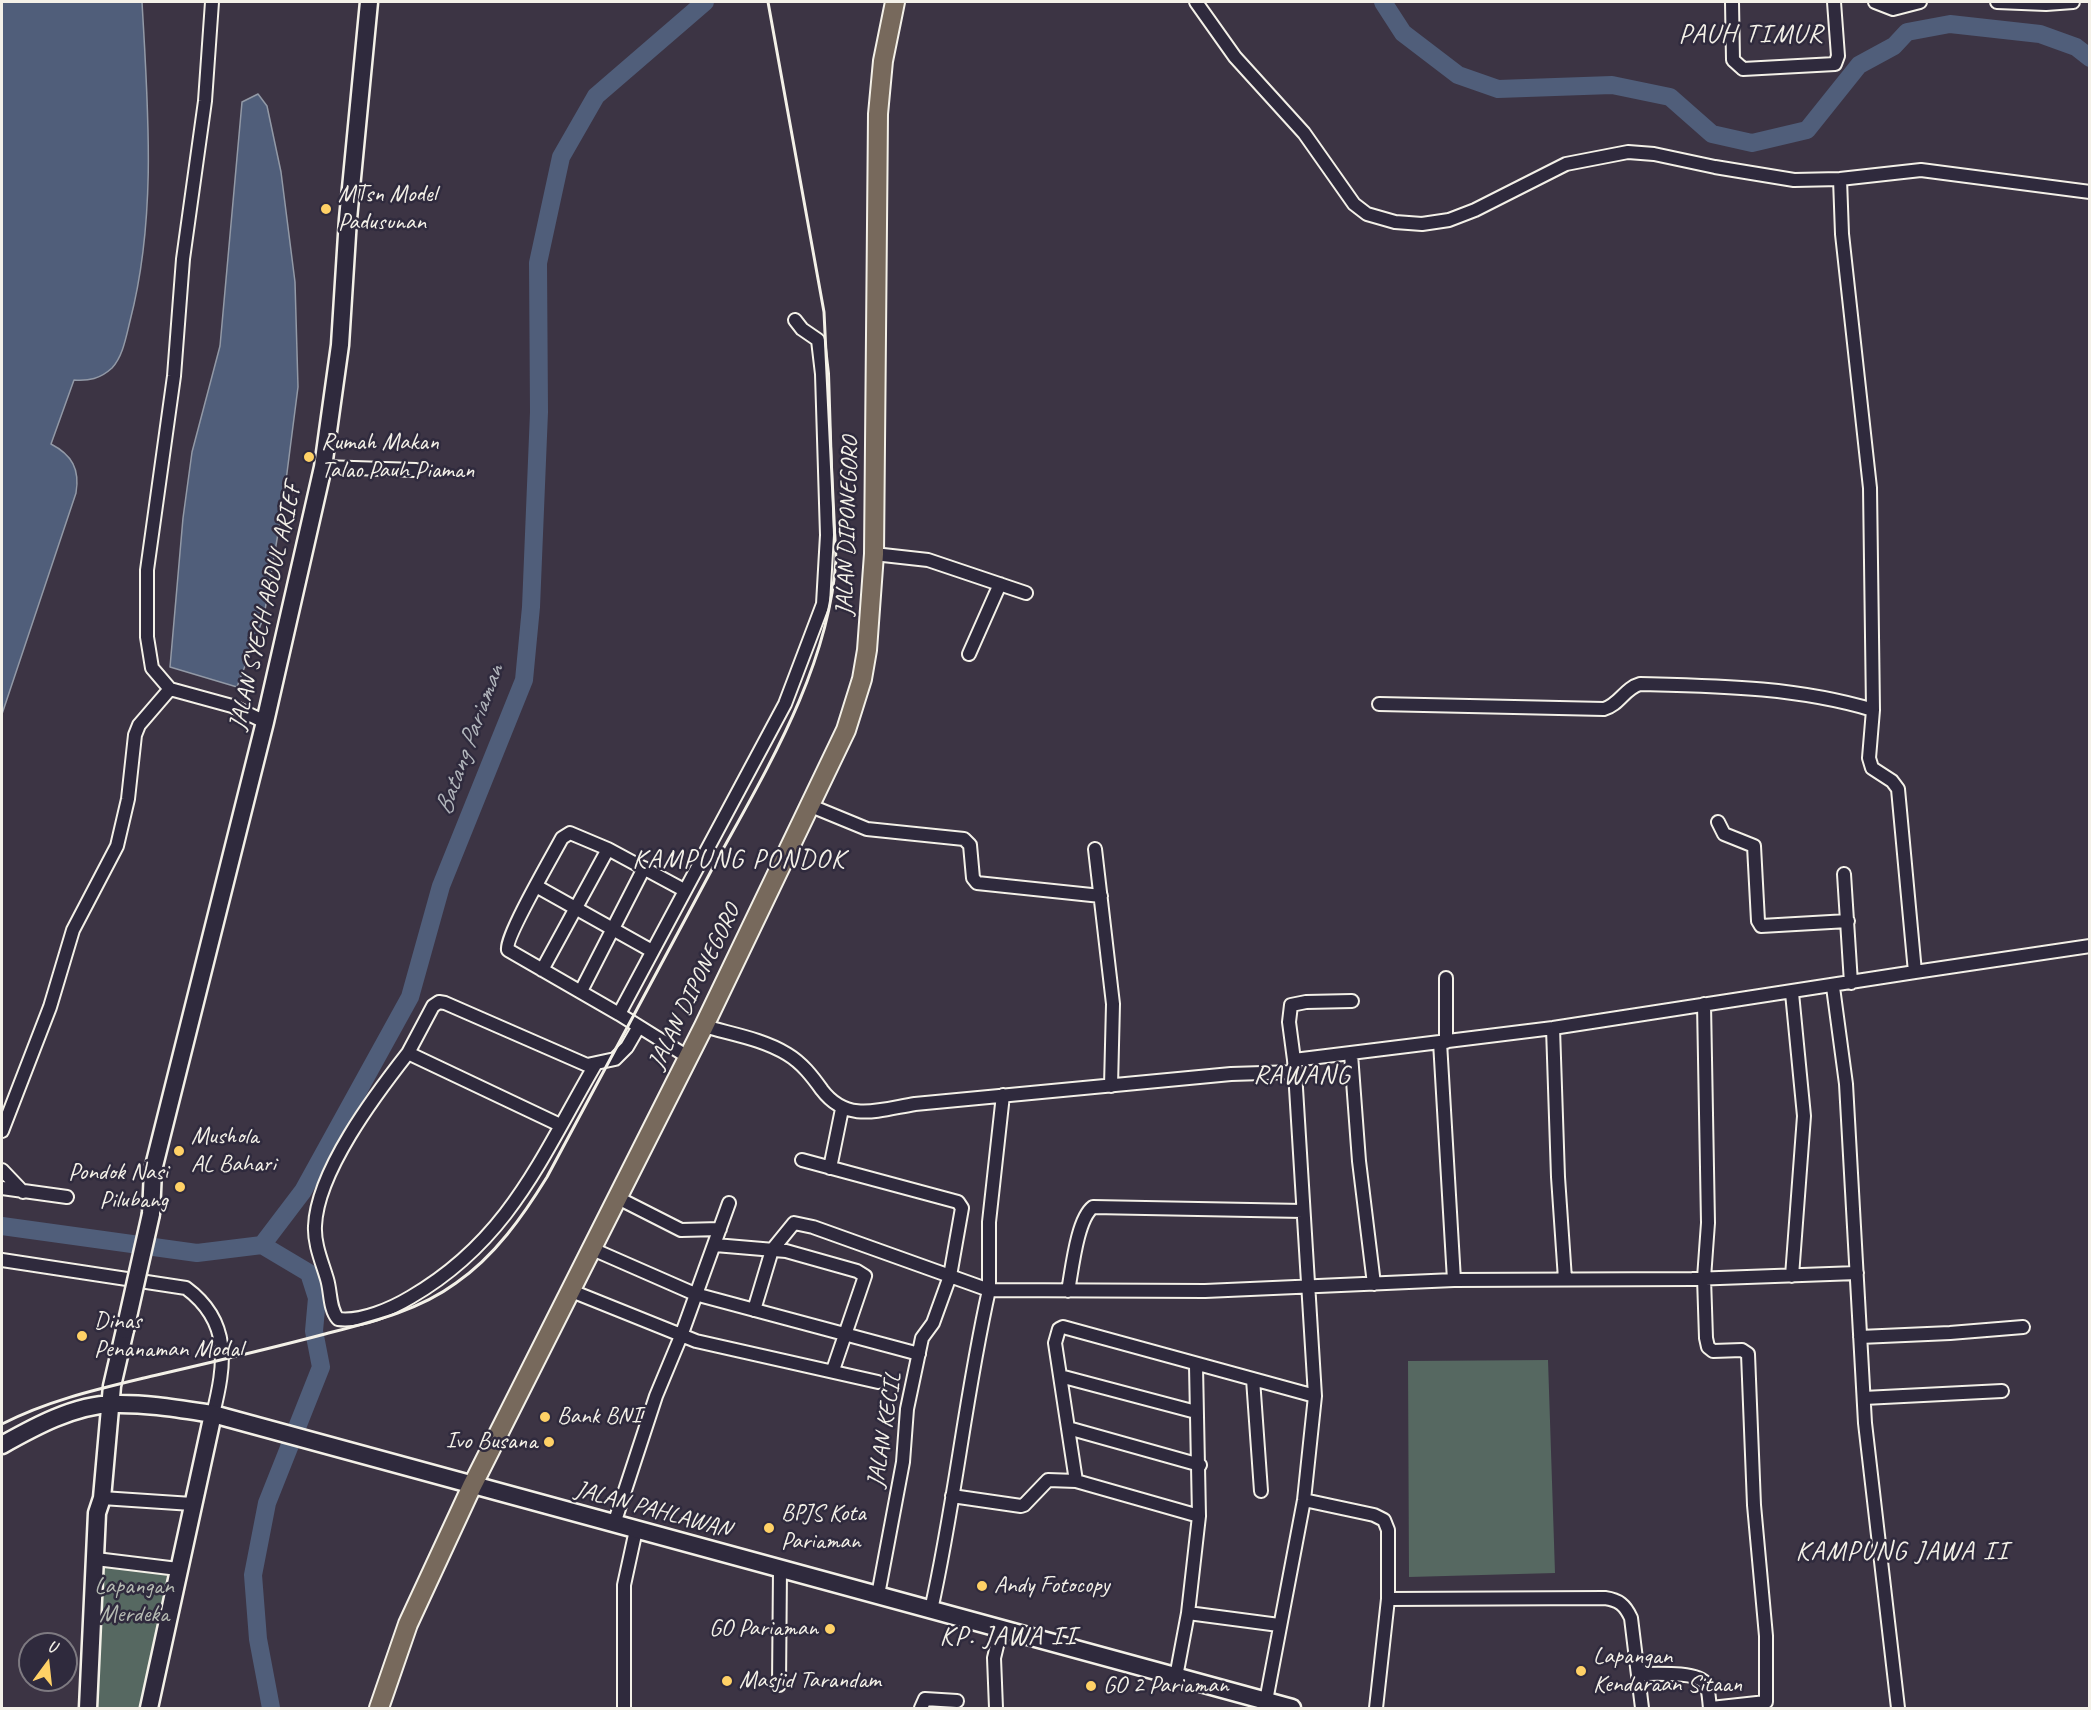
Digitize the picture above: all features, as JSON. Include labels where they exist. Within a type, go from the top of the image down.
[{"type":"main road","name":"JALAN DIPONEGORO","points":[[379,1708],[408,1624],[472,1486],[590,1248],[704,1026],[811,806],[846,730],[862,679],[870,618],[874,554],[878,114],[883,61],[895,2]]},
{"type":"main road","name":"JALAN DIPONEGORO","points":[[390,1708],[393,1665]]},
{"type":"street","points":[[212,2],[205,101],[183,260],[174,376],[147,570],[149,659],[155,673],[170,689],[232,706],[265,722]]},
{"type":"street","name":"JALAN SYECH ABDUL ARIEF","points":[[88,1708],[97,1513],[102,1498],[110,1404],[150,1214],[156,1161],[265,722],[322,466],[340,345],[348,219],[369,2]]},
{"type":"street","points":[[1196,2],[1235,57],[1304,132],[1354,204],[1367,214],[1385,220],[1412,224],[1449,220],[1475,210],[1566,164],[1628,152],[1654,154],[1780,178],[1840,179],[1921,170],[2090,192]]},
{"type":"street","points":[[1732,2],[1733,60],[1743,69],[1835,64],[1838,56],[1834,2]]},
{"type":"street","points":[[1875,2],[1893,9],[1920,2]]},
{"type":"street","points":[[1997,2],[2046,4],[2073,2]]},
{"type":"street","points":[[1840,179],[1842,234],[1870,488],[1873,710],[1870,765],[1898,789],[1915,972]]},
{"type":"street","points":[[619,1014],[785,704],[823,604],[827,535],[822,374],[818,340],[802,329],[795,320]]},
{"type":"street","points":[[322,466],[416,470]]},
{"type":"street","points":[[874,554],[928,560],[1026,593]]},
{"type":"street","points":[[969,654],[1000,584]]},
{"type":"street","points":[[1379,704],[1604,709],[1612,706],[1631,687],[1640,684],[1762,689],[1817,697],[1873,710]]},
{"type":"street","points":[[2,1131],[50,1008],[73,930],[117,846],[128,799],[135,735],[139,725],[170,689]]},
{"type":"street","points":[[811,806],[867,829],[964,839],[970,845],[973,878],[983,884],[1101,896]]},
{"type":"street","points":[[1718,822],[1724,834],[1754,846],[1758,921],[1761,926],[1848,921]]},
{"type":"street","points":[[684,890],[608,849],[573,833],[566,835],[536,886],[506,947],[516,956],[619,1014],[638,1028],[688,1057]]},
{"type":"street","points":[[542,970],[608,849]]},
{"type":"street","points":[[1095,849],[1113,1011],[1111,1086]]},
{"type":"street","points":[[581,992],[644,868]]},
{"type":"street","points":[[1844,874],[1851,983]]},
{"type":"street","points":[[536,886],[652,951]]},
{"type":"street","points":[[704,1026],[785,1052],[807,1070],[831,1101],[842,1109],[874,1110],[1294,1066],[1351,1054],[1554,1028],[2090,946]]},
{"type":"street","points":[[1446,978],[1443,1042],[1454,1280]]},
{"type":"street","points":[[1833,987],[1846,1084],[1864,1398],[1898,1708]]},
{"type":"street","points":[[1792,993],[1804,1116],[1792,1276]]},
{"type":"street","points":[[1266,1701],[1304,1500],[1315,1396],[1294,1066],[1289,1022],[1291,1005],[1306,1002],[1352,1001]]},
{"type":"street","points":[[595,1065],[560,1125],[548,1152],[512,1207],[485,1240],[454,1270],[400,1304],[362,1316],[338,1318],[333,1312],[330,1289],[315,1241],[318,1202],[335,1163],[382,1087],[408,1053],[433,1006],[442,1002],[577,1063],[595,1065],[608,1062],[621,1054],[638,1028]]},
{"type":"street","points":[[1639,1674],[1689,1676],[1702,1680],[1707,1686],[1711,1708],[1766,1702],[1767,1636],[1753,1493],[1748,1354],[1742,1350],[1713,1351],[1708,1347],[1704,1278],[1708,1223],[1704,1004]]},
{"type":"street","points":[[1554,1028],[1558,1177],[1565,1280]]},
{"type":"street","points":[[408,1053],[560,1125]]},
{"type":"street","points":[[1351,1054],[1359,1161],[1374,1284]]},
{"type":"street","points":[[931,1610],[948,1538],[952,1496],[976,1346],[989,1290],[989,1222],[1003,1095]]},
{"type":"street","points":[[802,1160],[830,1168],[842,1109]]},
{"type":"street","name":"JALAN KECIL","points":[[830,1168],[960,1205],[962,1208],[950,1276],[933,1323],[922,1338],[907,1409],[903,1462],[878,1595]]},
{"type":"street","points":[[2,1170],[23,1192]]},
{"type":"street","points":[[2,1188],[67,1197]]},
{"type":"street","points":[[616,1197],[661,1223],[681,1230],[720,1229]]},
{"type":"street","points":[[614,1524],[653,1404],[681,1336],[729,1203]]},
{"type":"street","points":[[1068,1291],[1083,1224],[1088,1212],[1094,1207],[1303,1211]]},
{"type":"street","points":[[754,1310],[772,1250],[790,1225],[799,1223],[989,1290],[1308,1288],[1454,1280],[1704,1278],[1857,1273]]},
{"type":"street","points":[[715,1245],[772,1250],[811,1257],[857,1270],[865,1276],[833,1370]]},
{"type":"street","points":[[590,1248],[695,1294],[919,1354]]},
{"type":"street","points":[[2,1260],[186,1288],[202,1300],[214,1319],[223,1347],[222,1377],[192,1504],[149,1708]]},
{"type":"street","points":[[569,1290],[681,1336],[879,1382]]},
{"type":"street","points":[[1076,1481],[1055,1343],[1057,1333],[1063,1327],[1196,1366],[1315,1396]]},
{"type":"street","points":[[1860,1337],[1950,1334],[2022,1327]]},
{"type":"street","points":[[1176,1677],[1188,1613],[1199,1516],[1200,1464],[1196,1412],[1196,1366]]},
{"type":"street","points":[[1060,1376],[1196,1412]]},
{"type":"street","points":[[1253,1379],[1261,1491]]},
{"type":"street","points":[[1864,1398],[2002,1391]]},
{"type":"street","name":"JALAN PAHLAWAN","points":[[2,1445],[66,1414],[110,1404],[163,1407],[213,1414],[1292,1708]]},
{"type":"street","points":[[1068,1428],[1200,1464]]},
{"type":"street","points":[[952,1496],[1024,1505],[1048,1480],[1076,1481],[1199,1516]]},
{"type":"street","points":[[102,1498],[192,1504]]},
{"type":"street","points":[[1304,1500],[1374,1515],[1384,1520],[1389,1536],[1388,1599],[1376,1708]]},
{"type":"street","points":[[624,1708],[624,1585],[636,1530]]},
{"type":"street","points":[[96,1559],[178,1569]]},
{"type":"street","points":[[779,1685],[780,1569]]},
{"type":"street","points":[[1388,1599],[1612,1599],[1622,1603],[1631,1618],[1642,1708]]},
{"type":"street","points":[[1188,1613],[1279,1625]]},
{"type":"street","points":[[996,1708],[994,1658],[1001,1629]]},
{"type":"street","points":[[921,1708],[925,1699],[957,1701]]},
{"type":"green space","points":[[1548,1360],[1555,1573],[1409,1577],[1408,1361]]},
{"type":"green space","name":"Lapangan Merdeka","points":[[104,1566],[173,1572],[140,1708],[96,1708]]},
{"type":"water","points":[[2,2],[142,2],[148,162],[144,242],[139,282],[125,340],[119,358],[108,372],[94,378],[74,380],[51,444],[64,453],[73,464],[77,477],[76,493],[2,714]]},
{"type":"water","points":[[258,94],[267,106],[281,172],[295,282],[298,387],[283,504],[264,616],[237,687],[170,667],[183,518],[192,452],[220,346],[242,102]]},
{"type":"waterway","name":"Batang Pariaman","points":[[2,1226],[197,1253],[262,1245],[303,1191],[410,997],[441,886],[524,680],[531,607],[539,412],[538,263],[561,157],[596,96],[705,2]]},
{"type":"waterway","name":"Batang Pariaman","points":[[1383,2],[1403,33],[1458,75],[1498,89],[1612,85],[1670,97],[1712,134],[1752,143],[1807,130],[1859,65],[1894,46],[1907,32],[1950,24],[2040,34],[2076,47],[2090,58]]},
{"type":"waterway","points":[[262,1245],[309,1273],[317,1298],[314,1331],[321,1367],[267,1503],[253,1575],[258,1639],[271,1708]]},
{"type":"railway","points":[[2,1424],[36,1409],[125,1382],[280,1346],[377,1320],[426,1301],[470,1272],[507,1235],[547,1177],[751,799],[807,683],[830,602],[836,560],[824,312],[768,2]]},
{"type":"place","name":"MTsn Model Padusunan","points":[[326,209]]},
{"type":"place","name":"Rumah Makan Talao Pauh Piaman","points":[[309,457]]},
{"type":"place","name":"Mushola AL Bahari","points":[[179,1151]]},
{"type":"place","name":"Pondok Nasi Pilubang","points":[[180,1187]]},
{"type":"place","name":"Dinas Penanaman Modal","points":[[82,1336]]},
{"type":"place","name":"Bank BNI","points":[[545,1417]]},
{"type":"place","name":"Ivo Busana","points":[[549,1442]]},
{"type":"place","name":"BPJS Kota Pariaman","points":[[769,1528]]},
{"type":"place","name":"Andy Fotocopy","points":[[982,1586]]},
{"type":"place","name":"GO Pariaman","points":[[830,1629]]},
{"type":"place","name":"Lapangan Kendaraan Sitaan","points":[[1581,1671]]},
{"type":"place","name":"Masjid Tarandam","points":[[727,1681]]},
{"type":"place","name":"GO 2 Pariaman","points":[[1091,1686]]},
{"type":"district","name":"PAUH TIMUR","points":[[1751,35]]},
{"type":"district","name":"KAMPUNG PONDOK","points":[[739,860]]},
{"type":"district","name":"RAWANG","points":[[1302,1076]]},
{"type":"district","name":"KAMPUNG JAWA II","points":[[1902,1552]]},
{"type":"district","name":"KP. JAWA II","points":[[1008,1637]]}]
